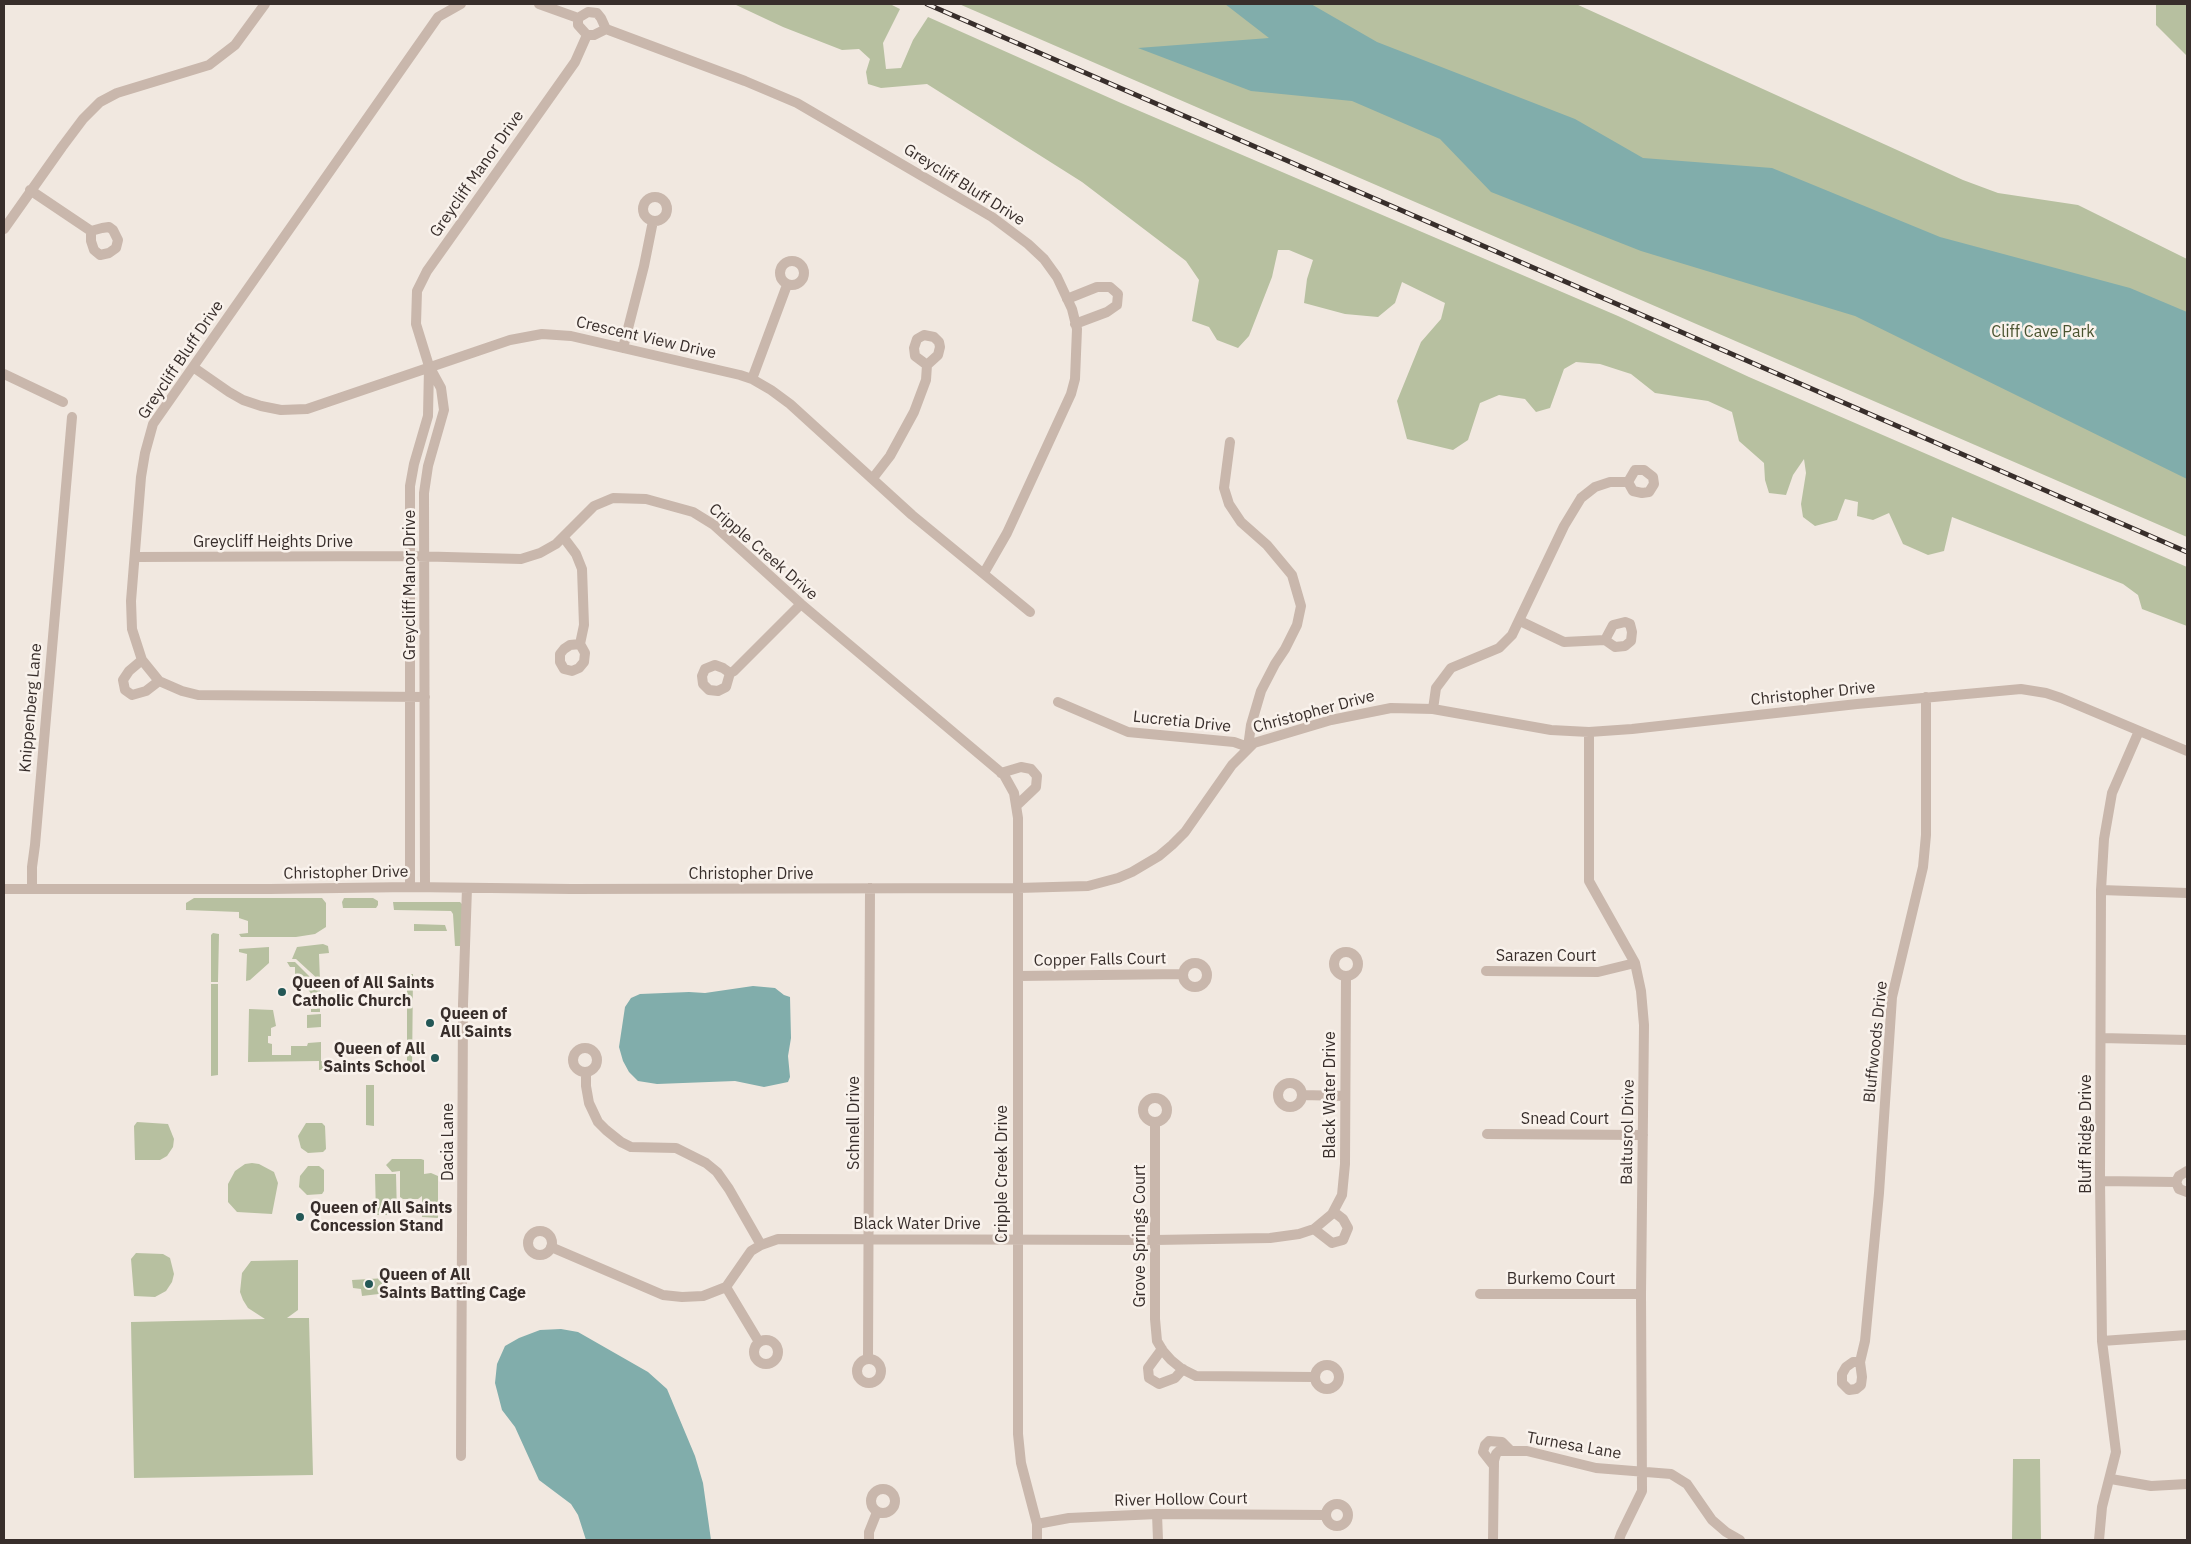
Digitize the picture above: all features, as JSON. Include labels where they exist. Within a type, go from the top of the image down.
[{"type":"street","points":[[4,229],[30,190],[83,119],[100,102],[117,93],[210,65],[235,45],[265,4]]},
{"type":"street","name":"Greycliff Bluff Drive","points":[[426,697],[198,695],[173,688],[159,680],[142,660],[132,629],[131,600],[141,477],[148,438],[153,424],[438,17],[461,4]]},
{"type":"street","name":"Greycliff Bluff Drive","points":[[539,4],[578,18],[588,12],[597,13],[606,29],[745,81],[797,103],[992,217],[1028,244],[1057,277],[1075,324],[1077,354],[1071,394],[1007,533],[984,573]]},
{"type":"street","points":[[578,18],[578,25],[587,35],[594,35],[606,29]]},
{"type":"street","name":"Greycliff Manor Drive","points":[[425,887],[424,493],[428,466],[444,410],[441,388],[429,366],[416,324],[417,291],[448,240],[575,62],[587,35]]},
{"type":"street","points":[[30,190],[91,231]]},
{"type":"street","points":[[623,348],[644,266],[653,221]]},
{"type":"street","points":[[752,379],[787,285]]},
{"type":"street","points":[[1067,299],[1097,287],[1110,287],[1118,294],[1117,305],[1107,312],[1075,324]]},
{"type":"street","name":"Crescent View Drive","points":[[193,367],[228,392],[243,400],[281,410],[307,409],[510,340],[542,334],[571,336],[752,379],[790,404],[912,515],[1030,612]]},
{"type":"street","points":[[873,478],[890,456],[914,412],[926,380],[927,365]]},
{"type":"street","name":"Greycliff Manor Drive","points":[[410,887],[410,486],[414,464],[428,416],[429,366]]},
{"type":"street","points":[[4,374],[63,402]]},
{"type":"street","name":"Knippenberg Lane","points":[[32,889],[32,867],[72,417]]},
{"type":"street","points":[[1230,442],[1224,488],[1229,504],[1241,522],[1267,545],[1292,575],[1301,606],[1297,625],[1261,692],[1251,725],[1248,747]]},
{"type":"street","points":[[1433,710],[1436,688],[1451,668],[1499,648],[1512,635],[1564,526],[1581,498],[1594,487],[1610,482],[1628,482]]},
{"type":"street","name":"Cripple Creek Drive","points":[[410,556],[521,559],[540,553],[564,538],[580,518],[594,506],[613,498],[646,499],[694,512],[714,525],[801,604],[1001,772],[1010,784],[1016,806],[1018,888],[1018,1434],[1021,1463],[1037,1524],[1037,1540]]},
{"type":"street","points":[[564,538],[576,554],[582,569],[584,625],[580,644]]},
{"type":"street","name":"Greycliff Heights Drive","points":[[136,557],[410,556]]},
{"type":"street","points":[[730,673],[801,604]]},
{"type":"street","points":[[1520,620],[1564,642],[1605,640]]},
{"type":"street","points":[[142,660],[129,670],[123,680],[125,690],[132,695],[146,691],[159,680]]},
{"type":"street","name":"Christopher Drive","points":[[4,889],[410,887],[1072,888],[1101,884],[1125,875],[1147,864],[1172,845],[1185,832],[1232,765],[1254,742],[1277,734],[1370,711],[1401,707],[1433,710],[1551,730],[1589,732],[2007,689],[2034,690],[2061,698],[2187,751]]},
{"type":"street","name":"Bluffwoods Drive","points":[[1860,1362],[1865,1341],[1879,1193],[1892,997],[1923,867],[1926,834],[1926,697]]},
{"type":"street","name":"Lucretia Drive","points":[[1058,702],[1128,732],[1234,742],[1248,747]]},
{"type":"street","name":"Bluff Ridge Drive","points":[[2100,1540],[2102,1507],[2116,1458],[2116,1440],[2102,1341],[2100,1181],[2101,890],[2104,839],[2112,794],[2139,731]]},
{"type":"street","name":"Baltusrol Drive","points":[[1589,732],[1589,881],[1635,963],[1641,991],[1644,1025],[1641,1294],[1642,1491],[1619,1540]]},
{"type":"street","points":[[1001,772],[1021,767],[1031,769],[1037,776],[1036,787],[1016,806]]},
{"type":"street","points":[[410,809],[424,809]]},
{"type":"street","points":[[410,835],[424,835]]},
{"type":"street","name":"Dacia Lane","points":[[461,1456],[463,1004],[467,888]]},
{"type":"street","name":"Schnell Drive","points":[[868,1358],[870,888]]},
{"type":"street","points":[[2101,890],[2187,893]]},
{"type":"street","name":"Sarazen Court","points":[[1486,971],[1598,972],[1635,963]]},
{"type":"street","name":"Copper Falls Court","points":[[1018,976],[1183,974]]},
{"type":"street","name":"Black Water Drive","points":[[761,1245],[778,1239],[1155,1240],[1270,1238],[1314,1230],[1334,1212],[1342,1195],[1345,1164],[1346,976]]},
{"type":"street","points":[[2101,1038],[2187,1040]]},
{"type":"street","points":[[551,1247],[663,1295],[682,1298],[704,1296],[726,1287],[752,1251],[761,1245],[729,1189],[717,1172],[706,1163],[676,1148],[631,1147],[606,1130],[598,1122],[590,1103],[586,1086],[586,1073]]},
{"type":"street","points":[[1302,1095],[1345,1096]]},
{"type":"street","name":"Grove Springs Court","points":[[1155,1122],[1155,1319],[1157,1341],[1171,1360],[1196,1376],[1314,1377]]},
{"type":"street","name":"Snead Court","points":[[1487,1134],[1643,1134]]},
{"type":"street","points":[[2187,1171],[2178,1176],[2176,1182],[2179,1189],[2187,1192]]},
{"type":"street","points":[[2100,1181],[2176,1182]]},
{"type":"street","points":[[1314,1230],[1332,1243],[1343,1240],[1348,1228],[1343,1219],[1334,1212]]},
{"type":"street","points":[[726,1287],[759,1342]]},
{"type":"street","name":"Burkemo Court","points":[[1480,1294],[1641,1294]]},
{"type":"street","points":[[2102,1341],[2187,1335]]},
{"type":"street","points":[[1162,1348],[1148,1368],[1149,1378],[1159,1384],[1175,1378],[1183,1369]]},
{"type":"street","points":[[1493,1540],[1494,1466],[1483,1452],[1484,1445],[1489,1441],[1502,1442],[1511,1451]]},
{"type":"street","name":"Turnesa Lane","points":[[1494,1466],[1496,1454],[1499,1451],[1527,1451],[1596,1468],[1671,1474],[1687,1484],[1712,1520],[1726,1532],[1740,1540]]},
{"type":"street","points":[[2111,1479],[2151,1486],[2187,1484]]},
{"type":"street","points":[[868,1540],[877,1512]]},
{"type":"street","points":[[1157,1514],[1158,1540]]},
{"type":"street","name":"River Hollow Court","points":[[1037,1524],[1069,1518],[1157,1514],[1326,1515]]},
{"type":"green space","points":[[734,4],[890,4],[900,9],[883,43],[886,69],[901,68],[913,40],[928,17],[1121,103],[1618,316],[1749,377],[2187,567],[2187,626],[2142,609],[2138,595],[2123,584],[1952,517],[1944,551],[1928,555],[1903,544],[1889,513],[1873,520],[1857,516],[1858,502],[1845,499],[1837,520],[1815,526],[1803,517],[1801,504],[1806,473],[1804,459],[1793,475],[1786,495],[1769,493],[1765,480],[1764,463],[1739,441],[1732,412],[1708,401],[1655,393],[1631,374],[1600,364],[1576,362],[1564,369],[1550,408],[1536,412],[1525,399],[1499,395],[1480,403],[1468,440],[1453,450],[1407,439],[1397,401],[1421,342],[1441,319],[1445,303],[1402,282],[1395,303],[1378,317],[1345,314],[1304,303],[1307,279],[1313,260],[1289,250],[1278,250],[1272,277],[1249,336],[1238,348],[1217,340],[1209,327],[1192,321],[1199,280],[1186,261],[1082,182],[927,84],[881,88],[868,84],[866,72],[870,59],[859,49],[842,50],[783,27]]},
{"type":"green space","name":"Cliff Cave Park","points":[[959,4],[1576,4],[1963,180],[1998,193],[2078,205],[2187,259],[2187,537]]},
{"type":"green space","points":[[2156,4],[2187,4],[2187,56],[2156,25]]},
{"type":"green space","points":[[194,898],[322,898],[326,903],[326,927],[315,934],[296,937],[241,937],[239,934],[248,933],[248,921],[239,918],[239,912],[186,910],[186,903]]},
{"type":"green space","points":[[344,898],[373,898],[378,901],[378,905],[376,908],[343,908],[342,902]]},
{"type":"green space","points":[[393,902],[460,902],[463,905],[462,946],[455,946],[453,914],[451,911],[394,910]]},
{"type":"green space","points":[[414,924],[445,925],[447,931],[414,931]]},
{"type":"green space","points":[[213,933],[219,934],[218,982],[211,982],[211,935]]},
{"type":"green space","points":[[323,944],[328,946],[329,953],[319,954],[320,981],[296,959],[292,959],[297,947]]},
{"type":"green space","points":[[269,947],[269,963],[250,980],[246,981],[247,954],[239,952],[239,949]]},
{"type":"green space","points":[[287,962],[295,962],[317,984],[320,984],[320,1012],[311,1012],[311,1009],[317,1009],[314,998],[303,982],[295,977],[295,967],[290,967]]},
{"type":"green space","points":[[407,974],[413,974],[412,1073],[407,1073]]},
{"type":"green space","points":[[211,984],[218,984],[218,1075],[211,1076]]},
{"type":"green space","points":[[249,1009],[273,1010],[276,1026],[271,1028],[271,1036],[268,1036],[268,1043],[272,1044],[272,1055],[291,1055],[291,1046],[307,1046],[308,1043],[321,1042],[321,1061],[325,1063],[327,1069],[319,1070],[319,1061],[248,1062]]},
{"type":"green space","points":[[321,1014],[321,1027],[307,1028],[307,1015]]},
{"type":"green space","points":[[366,1085],[374,1085],[374,1126],[366,1125]]},
{"type":"green space","points":[[137,1122],[168,1124],[174,1139],[173,1147],[167,1156],[160,1160],[135,1160],[134,1126]]},
{"type":"green space","points":[[306,1123],[322,1123],[325,1126],[326,1149],[323,1152],[308,1153],[301,1148],[298,1136]]},
{"type":"green space","points":[[392,1159],[424,1160],[424,1174],[431,1173],[438,1176],[438,1218],[422,1217],[422,1196],[418,1199],[403,1199],[400,1197],[400,1171],[392,1172],[386,1165]]},
{"type":"green space","points":[[245,1164],[259,1164],[274,1172],[278,1183],[272,1214],[237,1212],[228,1202],[228,1184],[235,1171]]},
{"type":"green space","points":[[308,1166],[319,1166],[324,1170],[324,1191],[322,1194],[307,1195],[299,1187],[300,1176]]},
{"type":"green space","points":[[375,1174],[396,1174],[397,1215],[376,1215]]},
{"type":"green space","points":[[136,1253],[163,1254],[170,1258],[174,1274],[172,1282],[166,1291],[155,1297],[134,1296],[131,1259]]},
{"type":"green space","points":[[298,1260],[298,1310],[287,1318],[309,1318],[313,1475],[134,1478],[131,1322],[265,1319],[248,1308],[243,1300],[240,1292],[242,1273],[251,1261]]},
{"type":"green space","name":"Queen of All Saints Batting Cage","points":[[386,1278],[387,1293],[362,1296],[361,1289],[353,1288],[352,1280]]},
{"type":"green space","points":[[2013,1459],[2040,1459],[2041,1540],[2012,1540]]},
{"type":"water","points":[[1225,4],[1311,4],[1377,42],[1575,119],[1643,158],[1772,168],[1940,237],[2130,288],[2187,312],[2187,479],[1855,316],[1641,251],[1491,192],[1440,139],[1352,101],[1251,91],[1138,48],[1269,38]]},
{"type":"water","points":[[753,986],[775,988],[790,997],[791,1038],[788,1056],[790,1077],[788,1082],[764,1087],[735,1081],[657,1084],[638,1081],[629,1072],[619,1047],[625,1007],[631,998],[640,994],[705,993]]},
{"type":"water","points":[[561,1329],[578,1332],[648,1372],[667,1389],[695,1456],[703,1483],[711,1540],[586,1540],[578,1515],[571,1504],[539,1480],[515,1427],[502,1410],[495,1383],[497,1364],[505,1346],[519,1338],[540,1330]]},
{"type":"railway","points":[[927,4],[2187,552]]},
{"type":"place","name":"Queen of All Saints Catholic Church","points":[[282,992]]},
{"type":"place","name":"Queen of All Saints","points":[[430,1023]]},
{"type":"place","name":"Queen of All Saints School","points":[[435,1058]]},
{"type":"place","name":"Queen of All Saints Concession Stand","points":[[300,1217]]},
{"type":"place","name":"Queen of All Saints Batting Cage","points":[[369,1284]]}]
